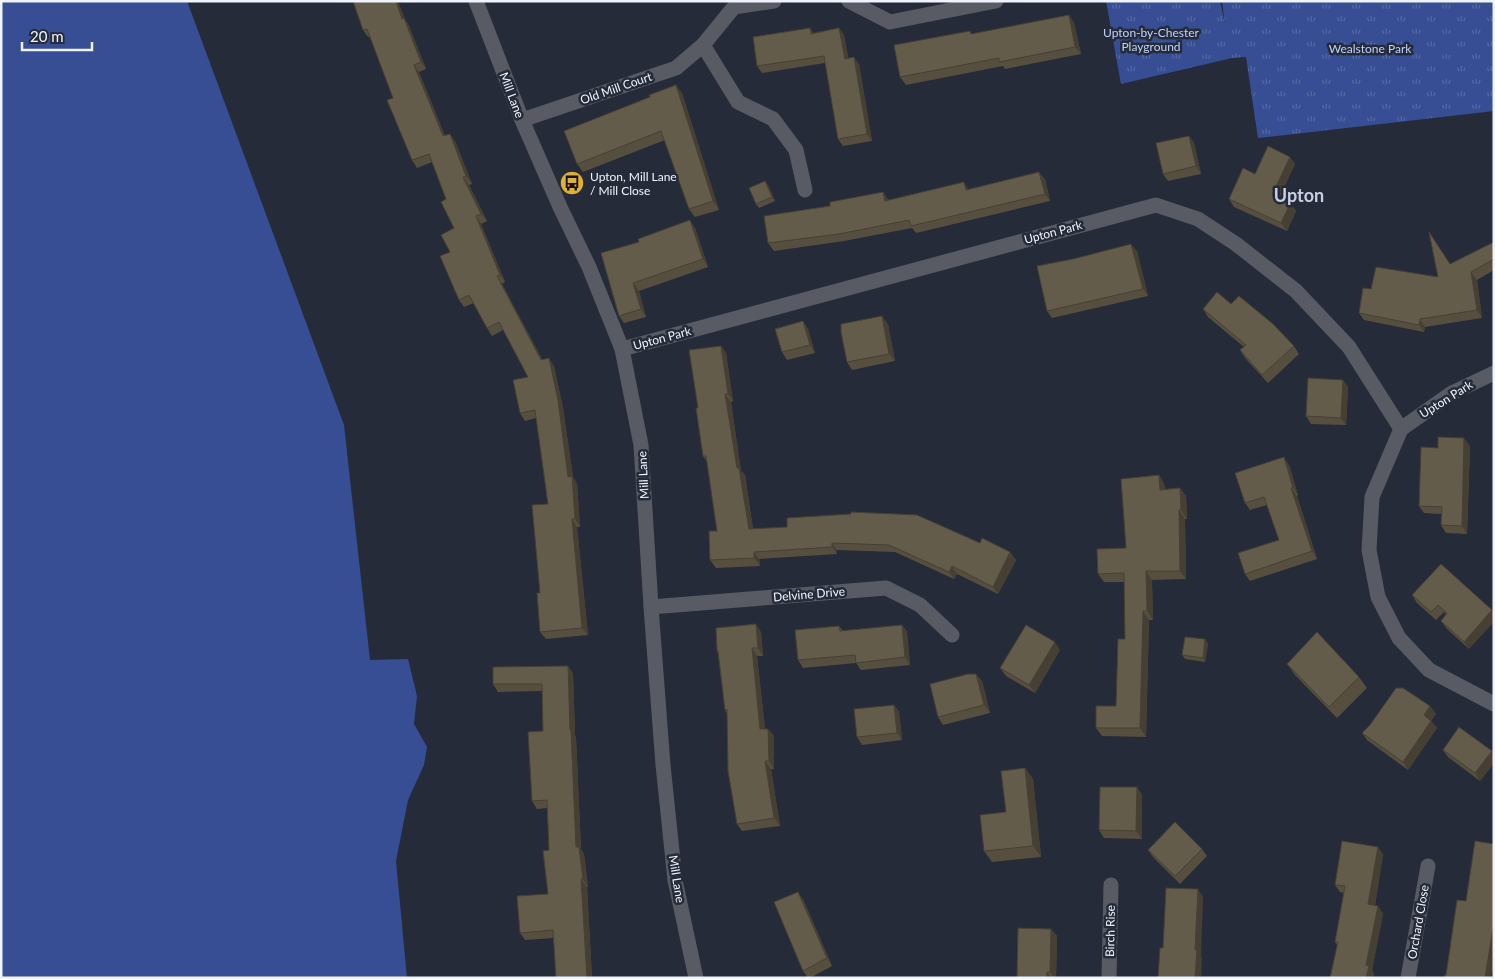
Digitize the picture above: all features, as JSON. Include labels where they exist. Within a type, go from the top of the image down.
[{"type":"street","name":"Mill Lane","points":[[476,1],[522,120],[560,207],[589,267],[622,349],[642,445],[651,607],[663,765],[675,880],[696,978]]},
{"type":"street","name":"Old Mill Court","points":[[522,120],[676,68],[703,44],[734,8],[774,1]]},
{"type":"street","points":[[849,1],[890,22],[996,1]]},
{"type":"street","points":[[703,44],[738,102],[773,118],[796,150],[805,190]]},
{"type":"street","name":"Upton Park","points":[[622,349],[1156,205],[1198,219],[1236,244],[1296,291],[1349,347],[1400,429],[1452,393],[1494,373]]},
{"type":"street","points":[[1400,429],[1372,497],[1369,550],[1378,597],[1399,638],[1429,670],[1494,704]]},
{"type":"street","name":"Delvine Drive","points":[[651,607],[886,588],[920,605],[952,635]]},
{"type":"street","name":"Orchard Close","points":[[1408,978],[1428,866]]},
{"type":"street","name":"Birch Rise","points":[[1109,978],[1111,885]]},
{"type":"green space","points":[[1,1],[187,1],[344,425],[370,660],[408,659],[417,696],[414,724],[427,747],[424,765],[408,800],[396,861],[407,978],[1,978]]},
{"type":"green space","points":[[1106,1],[1220,1],[1225,24],[1222,1],[1494,1],[1494,111],[1258,138],[1246,57],[1232,58],[1121,84]]},
{"type":"building","points":[[353,1],[396,1],[421,62],[414,65],[443,136],[450,134],[466,176],[463,177],[481,214],[476,216],[500,275],[497,276],[541,360],[549,358],[558,400],[568,477],[572,476],[575,519],[572,519],[582,628],[540,632],[537,593],[540,593],[532,505],[548,504],[535,410],[520,413],[513,380],[528,377],[499,322],[487,328],[469,295],[459,300],[440,256],[450,252],[441,235],[454,228],[441,202],[446,199],[429,154],[412,160],[387,100],[393,98],[367,29],[363,30]]},
{"type":"building","points":[[1069,15],[1075,47],[999,62],[999,58],[900,77],[894,45],[970,31],[971,34]]},
{"type":"building","points":[[810,28],[811,34],[839,28],[845,59],[854,57],[867,134],[838,139],[824,56],[757,66],[753,37]]},
{"type":"building","points":[[676,85],[713,201],[689,209],[661,131],[577,164],[564,131]]},
{"type":"building","points":[[1189,136],[1196,166],[1163,174],[1156,143]]},
{"type":"building","points":[[1268,146],[1290,157],[1272,195],[1290,204],[1281,223],[1229,199],[1243,168],[1255,174]]},
{"type":"building","points":[[1039,172],[1045,194],[911,226],[909,220],[839,234],[768,243],[764,216],[830,206],[830,202],[883,192],[885,201],[964,182],[966,190]]},
{"type":"building","points":[[765,181],[772,197],[756,204],[749,188]]},
{"type":"building","points":[[690,220],[703,259],[633,283],[641,309],[619,316],[601,253],[639,242],[638,239]]},
{"type":"building","points":[[1429,232],[1450,264],[1494,242],[1494,259],[1471,272],[1477,310],[1420,319],[1419,325],[1359,313],[1363,288],[1371,289],[1376,267],[1438,277]]},
{"type":"building","points":[[1131,244],[1143,289],[1047,311],[1037,266]]},
{"type":"building","points":[[1217,292],[1231,304],[1239,296],[1273,324],[1294,346],[1262,375],[1240,350],[1246,345],[1203,309]]},
{"type":"building","points":[[882,316],[889,354],[847,362],[841,324]]},
{"type":"building","points":[[803,321],[810,345],[782,352],[775,329]]},
{"type":"building","points":[[721,346],[728,394],[725,394],[749,529],[787,527],[787,518],[851,514],[851,512],[917,515],[980,543],[982,538],[1010,552],[993,587],[952,566],[949,572],[889,545],[832,543],[832,547],[754,552],[754,558],[710,560],[709,531],[717,531],[706,456],[703,456],[689,350]]},
{"type":"building","points":[[1308,378],[1343,380],[1341,418],[1306,416]]},
{"type":"building","points":[[1438,437],[1464,438],[1462,526],[1441,525],[1442,507],[1419,506],[1421,447],[1438,448]]},
{"type":"building","points":[[1284,457],[1293,488],[1291,488],[1312,551],[1245,574],[1238,553],[1279,540],[1264,497],[1245,503],[1235,473]]},
{"type":"building","points":[[1159,475],[1160,490],[1180,488],[1180,571],[1146,571],[1147,611],[1143,611],[1140,728],[1096,728],[1096,706],[1116,706],[1118,639],[1125,639],[1124,573],[1098,574],[1097,549],[1126,548],[1121,479]]},
{"type":"building","points":[[1441,564],[1492,610],[1464,642],[1441,621],[1447,613],[1438,605],[1431,612],[1412,595]]},
{"type":"building","points":[[756,624],[758,648],[752,648],[760,729],[768,729],[769,761],[765,761],[774,818],[737,824],[728,771],[727,709],[725,710],[717,651],[716,628]]},
{"type":"building","points":[[902,625],[905,657],[856,663],[855,655],[798,660],[795,630],[839,626],[840,631]]},
{"type":"building","points":[[1026,625],[1055,642],[1029,685],[1000,668]]},
{"type":"building","points":[[1317,632],[1359,677],[1329,707],[1287,664]]},
{"type":"building","points":[[1185,637],[1205,639],[1203,658],[1182,655]]},
{"type":"building","points":[[568,666],[576,847],[579,847],[583,879],[581,879],[587,978],[556,978],[553,930],[520,933],[517,896],[548,894],[543,851],[549,850],[547,800],[532,801],[528,732],[543,731],[542,684],[493,684],[493,667]]},
{"type":"building","points":[[968,674],[976,674],[984,705],[938,717],[930,684]]},
{"type":"building","points":[[1396,688],[1403,688],[1430,706],[1424,715],[1431,721],[1403,762],[1362,733],[1370,725]]},
{"type":"building","points":[[894,705],[897,733],[857,737],[854,709]]},
{"type":"building","points":[[1459,727],[1492,751],[1475,773],[1443,750]]},
{"type":"building","points":[[1025,768],[1033,846],[984,851],[980,815],[1006,812],[1001,771]]},
{"type":"building","points":[[1100,787],[1137,787],[1136,831],[1099,830]]},
{"type":"building","points":[[1175,822],[1202,849],[1175,876],[1148,850]]},
{"type":"building","points":[[1342,841],[1378,847],[1368,904],[1378,906],[1366,965],[1369,966],[1366,978],[1330,978],[1338,942],[1335,942],[1345,886],[1335,885]]},
{"type":"building","points":[[1475,841],[1494,844],[1494,922],[1485,978],[1444,978],[1457,900],[1466,901]]},
{"type":"building","points":[[1166,888],[1198,889],[1195,978],[1158,978],[1160,948],[1163,948]]},
{"type":"building","points":[[798,892],[827,958],[803,971],[774,902]]},
{"type":"building","points":[[1018,928],[1051,929],[1050,972],[1047,972],[1047,978],[1017,978]]},
{"type":"place","name":"Upton, Mill Lane / Mill Close","points":[[572,183]]},
{"type":"district","name":"Upton","points":[[1299,195]]},
{"type":"park label","name":"Upton-by-Chester Playground","points":[[1151,39]]},
{"type":"park label","name":"Wealstone Park","points":[[1370,48]]}]
